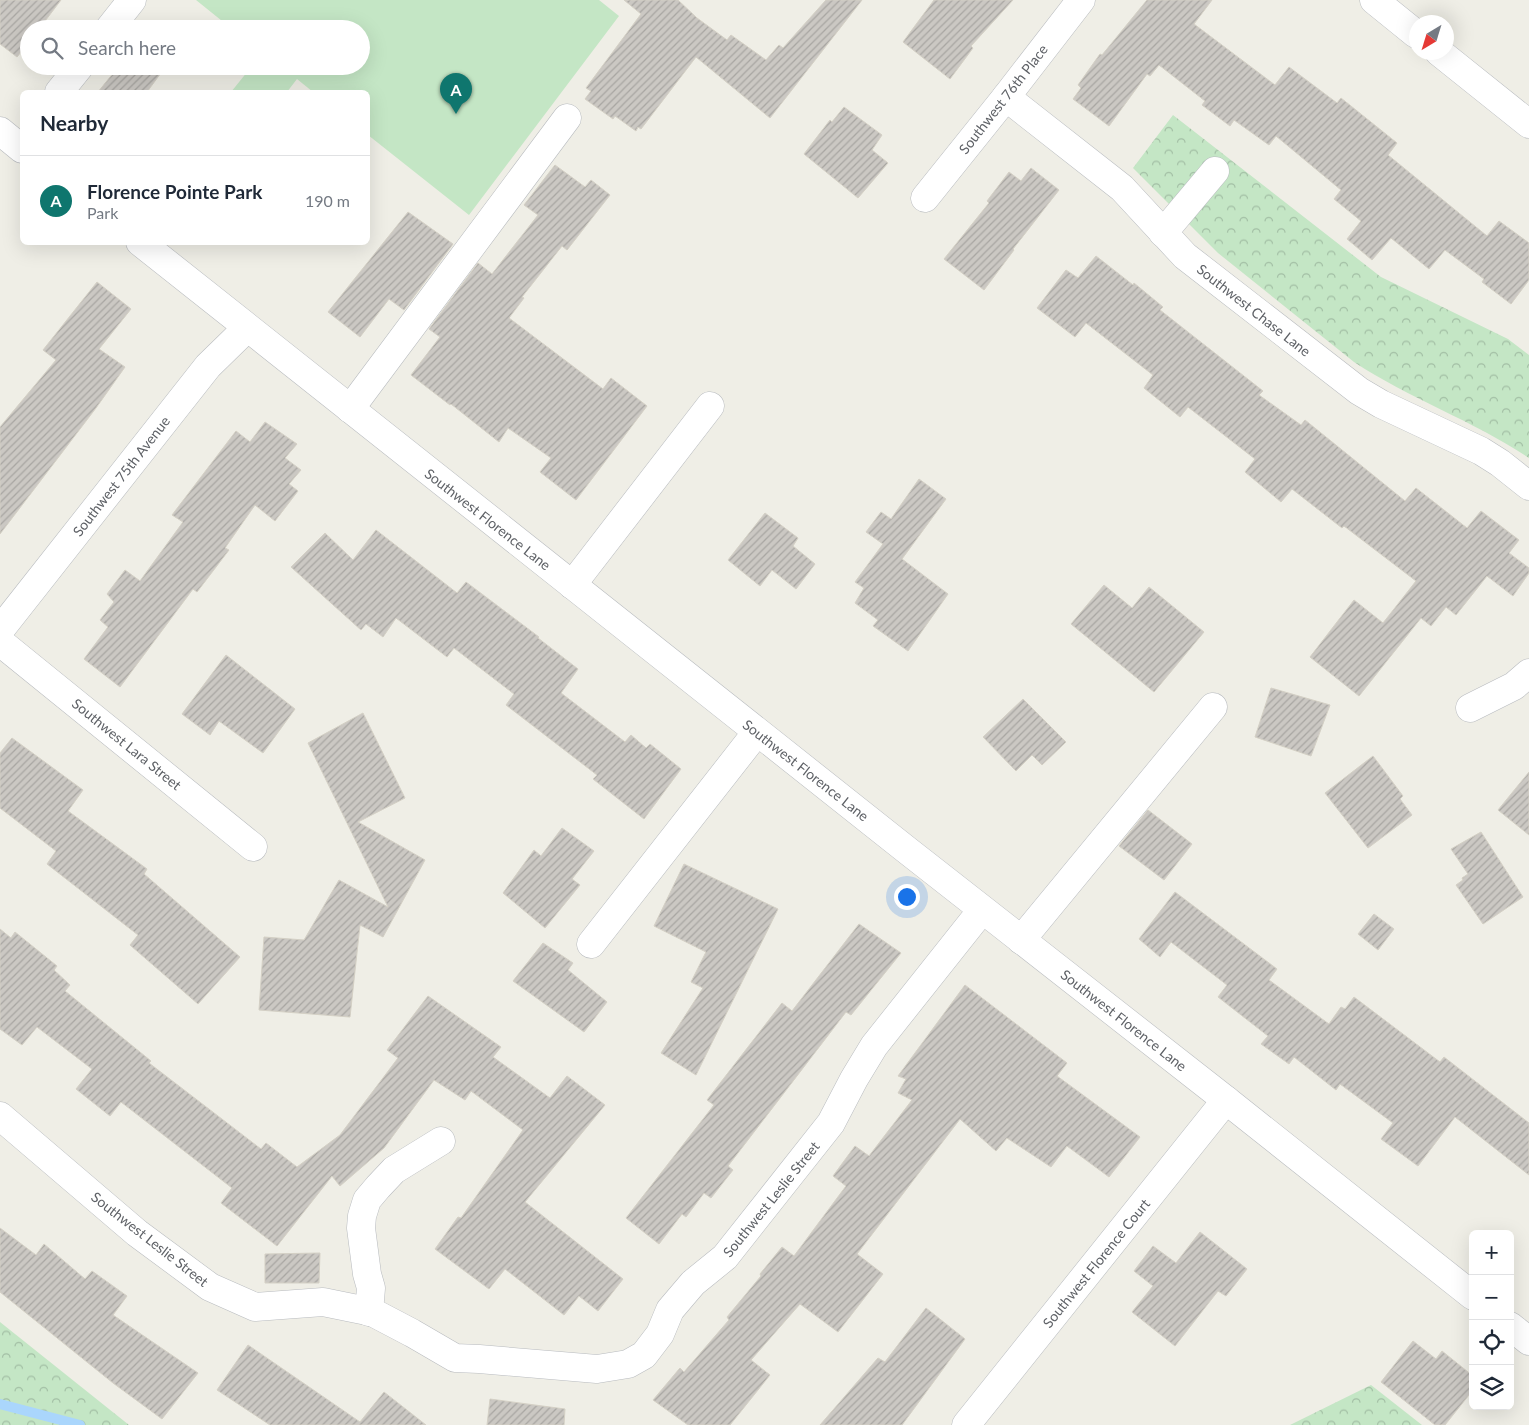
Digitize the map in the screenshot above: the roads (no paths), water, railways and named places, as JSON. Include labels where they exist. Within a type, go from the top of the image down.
[{"type":"street","points":[[117,20],[132,0]]},
{"type":"street","name":"Southwest 76th Place","points":[[925,198],[1081,0]]},
{"type":"street","points":[[1374,0],[1409,28]]},
{"type":"street","points":[[1449,60],[1529,124]]},
{"type":"street","points":[[61,90],[73,75]]},
{"type":"street","name":"Southwest Chase Lane","points":[[1006,97],[1122,188],[1185,256],[1203,271],[1359,391],[1382,404],[1481,450],[1529,486]]},
{"type":"street","points":[[350,409],[567,118]]},
{"type":"street","points":[[1163,233],[1216,171]]},
{"type":"street","name":"Southwest Florence Lane","points":[[144,245],[982,910],[1469,1293]]},
{"type":"street","name":"Southwest 75th Avenue","points":[[0,630],[208,366],[247,328]]},
{"type":"street","points":[[572,585],[710,406]]},
{"type":"street","name":"Southwest Lara Street","points":[[0,642],[253,847]]},
{"type":"street","points":[[1470,708],[1514,686],[1529,673]]},
{"type":"street","points":[[1021,940],[1213,707]]},
{"type":"street","points":[[591,944],[757,732]]},
{"type":"street","name":"Southwest Leslie Street","points":[[0,1116],[137,1233],[210,1287],[255,1307],[323,1302],[369,1312],[412,1333],[455,1358],[597,1369],[628,1364],[644,1355],[660,1334],[670,1310],[693,1283],[725,1257],[831,1123],[874,1046],[982,910]]},
{"type":"street","name":"Southwest Florence Court","points":[[966,1425],[1226,1100]]},
{"type":"street","points":[[369,1312],[371,1288],[367,1274],[361,1228],[362,1216],[367,1200],[394,1170],[441,1141]]},
{"type":"street","points":[[1514,1329],[1529,1341]]},
{"type":"waterway","points":[[0,1404],[80,1425]]},
{"type":"place","name":"Florence Pointe Park","points":[[456,114]]}]
